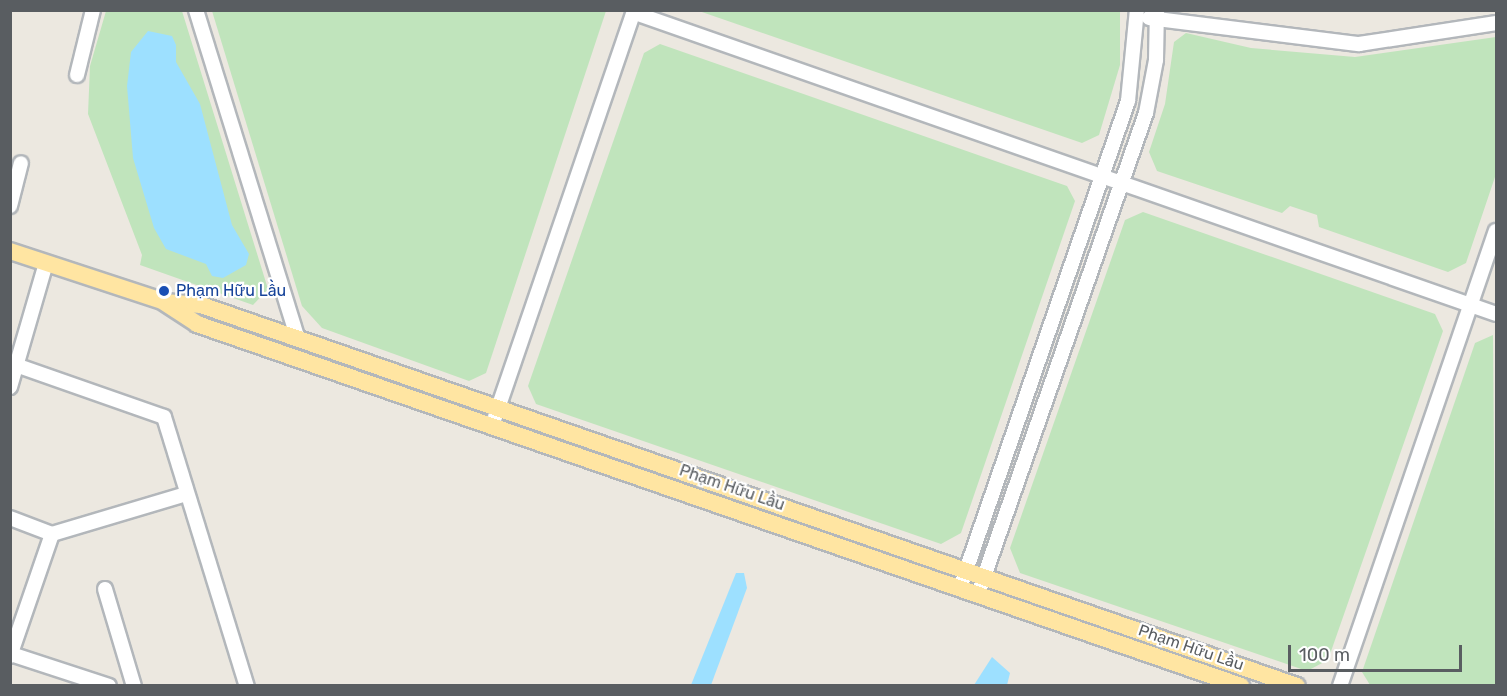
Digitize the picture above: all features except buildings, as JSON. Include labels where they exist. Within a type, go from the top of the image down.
[{"type":"main road","name":"Phạm Hữu Lầu","points":[[10,251],[165,302],[201,304],[1297,686]]},
{"type":"main road","name":"Phạm Hữu Lầu","points":[[165,302],[197,324],[1241,686]]},
{"type":"street","points":[[77,75],[93,10]]},
{"type":"street","points":[[196,10],[297,337]]},
{"type":"street","points":[[492,425],[635,12],[1497,314]]},
{"type":"street","points":[[960,588],[1132,86],[1137,14],[1157,14],[1240,33],[1359,44],[1497,23]]},
{"type":"street","points":[[978,594],[1123,183],[1151,96],[1157,14]]},
{"type":"street","points":[[10,206],[21,163]]},
{"type":"street","points":[[1340,686],[1497,231]]},
{"type":"street","points":[[10,387],[14,365],[46,263]]},
{"type":"street","points":[[14,365],[164,417],[247,686]]},
{"type":"street","points":[[10,518],[52,534],[186,494]]},
{"type":"street","points":[[52,534],[11,655],[109,686]]},
{"type":"street","points":[[105,589],[134,686]]},
{"type":"green space","points":[[106,11],[182,11],[268,289],[253,305],[140,265],[142,255],[88,114],[90,66]]},
{"type":"green space","points":[[212,11],[606,11],[486,373],[469,381],[322,328],[302,306]]},
{"type":"green space","points":[[699,11],[1120,11],[1120,65],[1099,135],[1082,143]]},
{"type":"green space","points":[[1186,33],[1251,48],[1355,57],[1496,37],[1496,174],[1466,263],[1448,272],[1319,227],[1317,215],[1290,206],[1282,213],[1157,171],[1149,152],[1165,104],[1174,42]]},
{"type":"green space","points":[[660,44],[1067,186],[1075,201],[961,533],[941,544],[536,404],[528,386],[644,53]]},
{"type":"green space","points":[[1143,212],[1435,314],[1443,331],[1328,660],[1307,671],[1020,573],[1010,548],[1125,220]]},
{"type":"green space","points":[[1493,335],[1496,685],[1370,685],[1362,672],[1475,343]]},
{"type":"water","points":[[148,31],[172,36],[176,45],[176,62],[200,104],[232,225],[249,254],[246,265],[223,278],[212,276],[206,264],[166,249],[154,228],[133,158],[127,86],[131,52]]},
{"type":"water","points":[[736,573],[744,573],[747,588],[711,685],[691,685]]},
{"type":"water","points":[[992,657],[1010,673],[1007,685],[974,685]]},
{"type":"place","name":"Phạm Hữu Lầu","points":[[164,291]]}]
